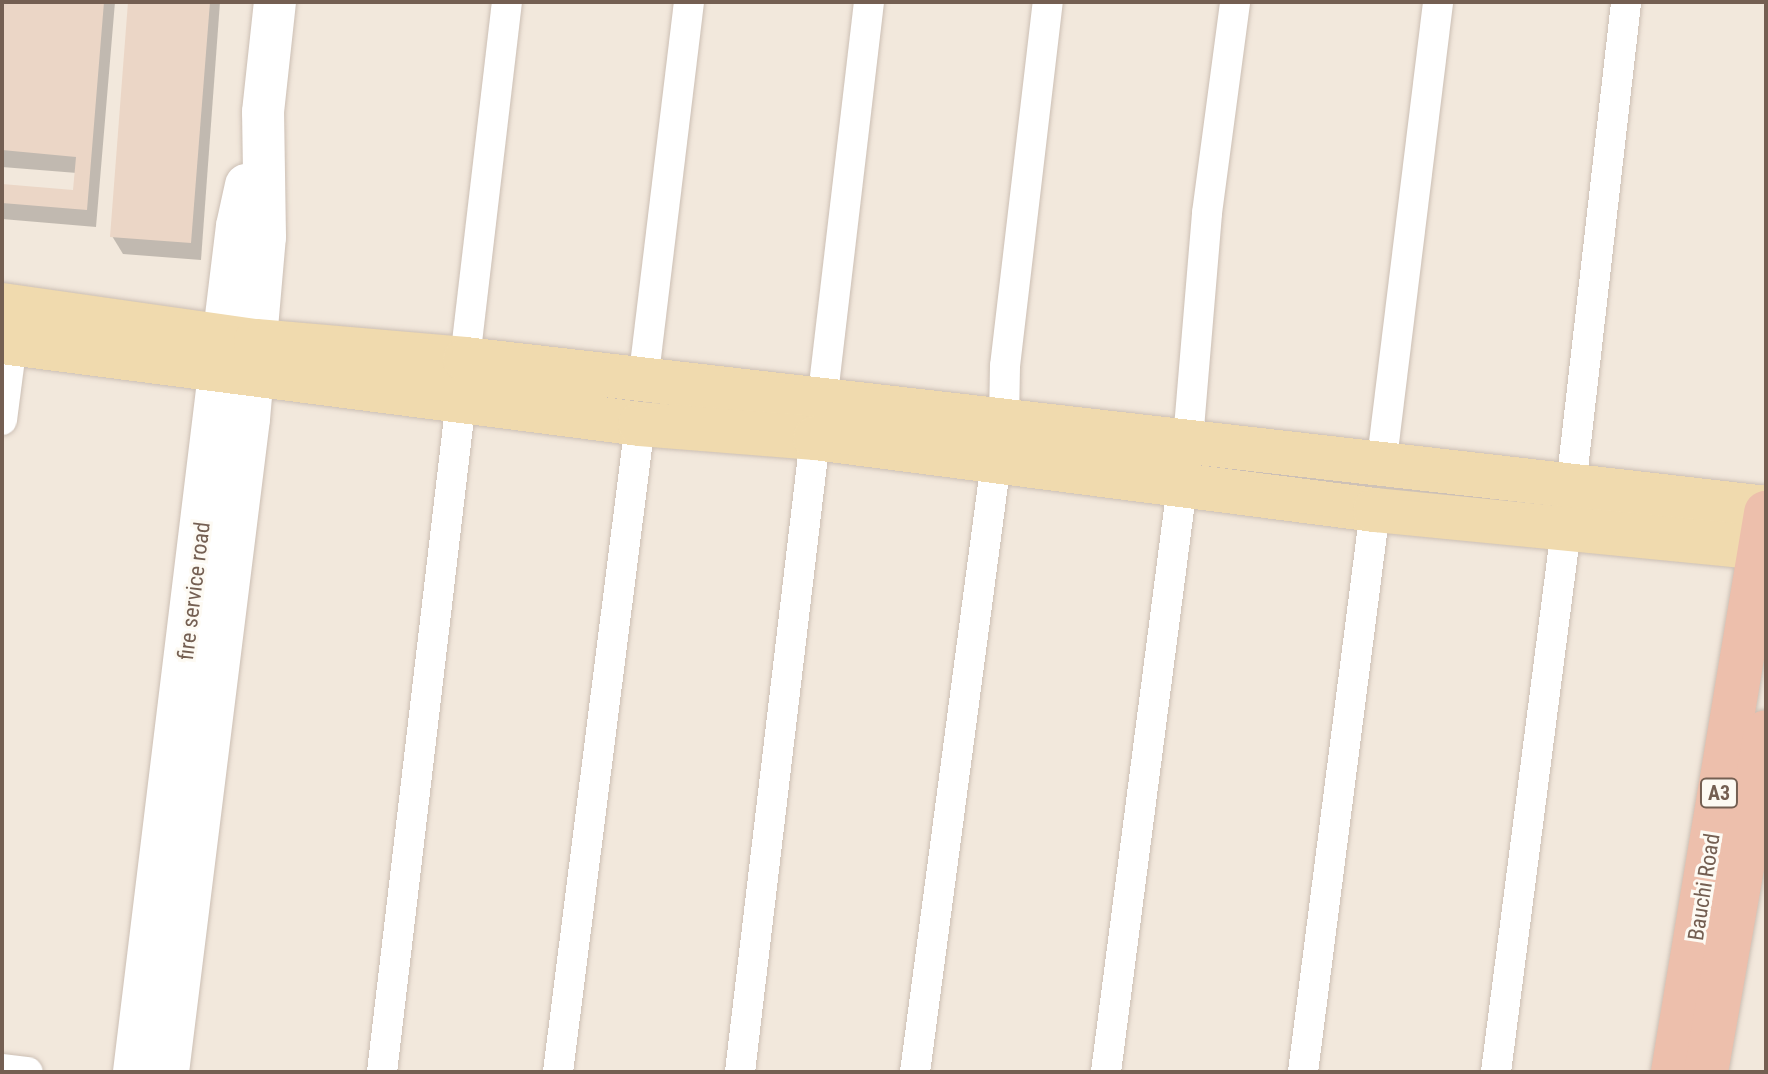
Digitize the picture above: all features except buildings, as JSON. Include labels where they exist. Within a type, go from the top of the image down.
[{"type":"highway","name":"Bauchi Road","points":[[1673,1072],[1765,529]]},
{"type":"highway","name":"Bauchi Road","points":[[1706,1072],[1766,732]]},
{"type":"main road","points":[[5,330],[463,380],[643,382],[996,462],[1375,510],[1566,529],[1765,529]]},
{"type":"main road","points":[[463,380],[640,424],[1004,419],[1188,440],[1381,467],[1571,486],[1765,529]]},
{"type":"street","name":"fire service road","points":[[134,1072],[239,356],[237,226],[263,112],[275,2]]},
{"type":"street","points":[[382,1072],[507,2]]},
{"type":"street","points":[[643,382],[689,2]]},
{"type":"street","points":[[740,1072],[869,2]]},
{"type":"street","points":[[1004,419],[1005,366],[1048,2]]},
{"type":"street","points":[[1106,1072],[1188,440],[1207,213],[1235,2]]},
{"type":"street","points":[[1381,467],[1438,2]]},
{"type":"street","points":[[1571,486],[1626,2]]},
{"type":"street","points":[[2,420],[5,330]]},
{"type":"street","points":[[168,1072],[239,356]]},
{"type":"street","points":[[558,1072],[640,424]]},
{"type":"street","points":[[915,1072],[996,462]]},
{"type":"street","points":[[1303,1072],[1375,510]]},
{"type":"street","points":[[1496,1072],[1566,529]]},
{"type":"street","points":[[2,1069],[28,1072]]},
{"type":"shaded area","points":[[2,2],[1766,2],[1766,1072],[2,1072]]}]
